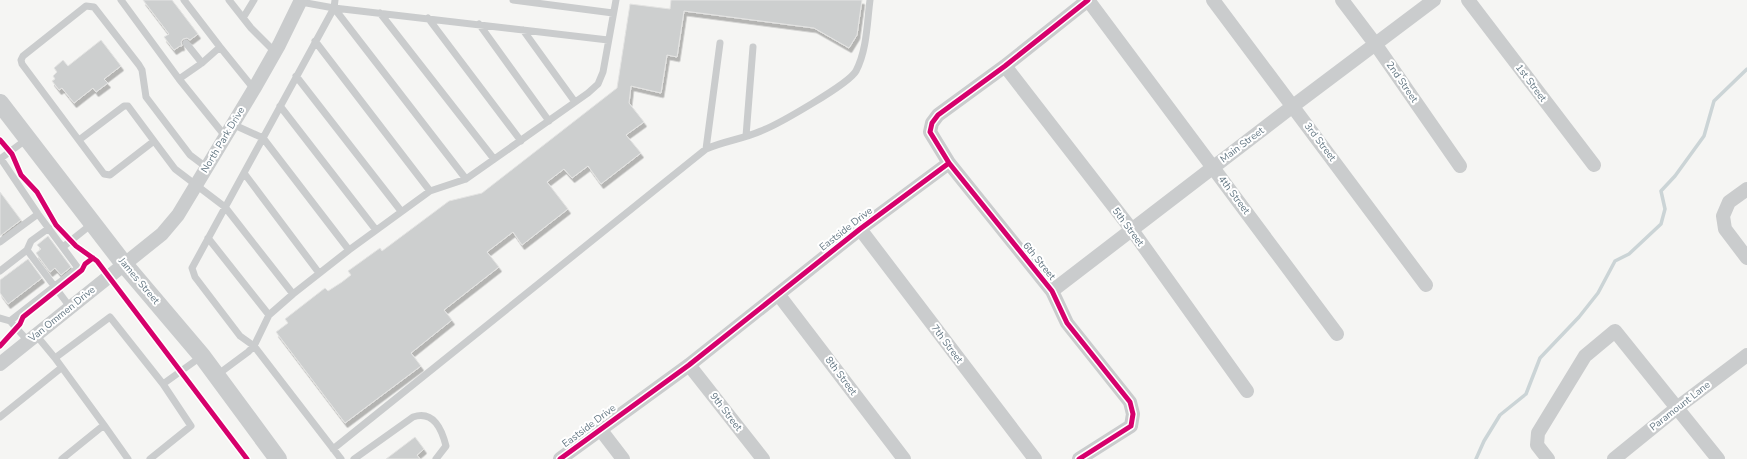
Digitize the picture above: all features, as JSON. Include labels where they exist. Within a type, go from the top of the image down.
[{"type":"street","points":[[949,163],[930,132],[932,123],[938,115],[1005,66],[1088,0]]},
{"type":"street","name":"4th Street","points":[[1088,0],[1337,334]]},
{"type":"street","name":"3rd Street","points":[[1213,0],[1426,285]]},
{"type":"street","name":"2nd Street","points":[[1342,0],[1376,45],[1460,166]]},
{"type":"street","name":"Main Street","points":[[1052,291],[1434,0]]},
{"type":"street","name":"1st Street","points":[[1468,0],[1594,166]]},
{"type":"street","name":"North Park Drive","points":[[124,264],[162,234],[178,215],[254,89],[301,1]]},
{"type":"street","name":"5th Street","points":[[1005,66],[1132,230],[1247,391]]},
{"type":"street","name":"James Street","points":[[0,103],[124,264],[217,375],[278,459]]},
{"type":"street","name":"Eastside Drive","points":[[560,459],[689,365],[860,229],[949,163]]},
{"type":"street","name":"6th Street","points":[[949,163],[1052,291],[1067,323],[1130,402],[1133,414],[1131,426],[1079,459]]},
{"type":"street","points":[[1747,189],[1729,202],[1723,216],[1725,229],[1747,258]]},
{"type":"street","name":"7th Street","points":[[860,229],[1035,459]]},
{"type":"street","name":"Van Ommen Drive","points":[[2,357],[32,338],[124,264]]},
{"type":"street","name":"8th Street","points":[[778,294],[904,459]]},
{"type":"street","points":[[1548,459],[1537,445],[1538,433],[1585,356],[1615,331],[1678,407],[1718,459]]},
{"type":"street","name":"Paramount Lane","points":[[1614,459],[1678,407],[1747,355]]},
{"type":"street","name":"9th Street","points":[[689,365],[763,459]]},
{"type":"street","points":[[600,429],[623,459]]},
{"type":"lane","points":[[121,0],[179,79],[225,136]]},
{"type":"lane","points":[[184,0],[254,89]]},
{"type":"lane","points":[[229,0],[243,18],[275,52]]},
{"type":"lane","points":[[243,18],[254,0]]},
{"type":"lane","points":[[335,0],[334,8],[192,268],[195,277],[240,336],[254,346],[341,459]]},
{"type":"lane","points":[[513,0],[613,13]]},
{"type":"lane","points":[[217,375],[254,346],[269,315],[349,250],[430,191],[466,179],[549,121],[598,84],[603,72],[616,0]]},
{"type":"lane","points":[[333,448],[706,149],[718,144],[761,132],[833,91],[855,73],[863,55],[870,0]]},
{"type":"lane","points":[[301,1],[334,8],[608,40]]},
{"type":"lane","points":[[154,141],[110,175],[104,174],[22,64],[21,60],[23,56],[86,6],[94,7],[142,70],[146,97],[190,155],[206,167]]},
{"type":"lane","points":[[334,8],[466,179]]},
{"type":"lane","points":[[380,13],[494,160]]},
{"type":"lane","points":[[428,18],[521,141]]},
{"type":"lane","points":[[479,24],[549,121]]},
{"type":"lane","points":[[523,30],[575,102]]},
{"type":"lane","points":[[315,41],[430,191]]},
{"type":"lane","points":[[186,43],[202,63]]},
{"type":"lane","points":[[706,149],[720,43]]},
{"type":"lane","points":[[179,79],[202,63],[220,47]]},
{"type":"lane","points":[[746,136],[753,47]]},
{"type":"lane","points":[[296,76],[402,211]]},
{"type":"lane","points":[[79,140],[124,106],[128,106],[175,169],[225,206],[293,294]]},
{"type":"lane","points":[[280,106],[376,230]]},
{"type":"lane","points":[[232,124],[263,138],[349,250]]},
{"type":"lane","points":[[10,321],[78,268],[0,159],[27,138]]},
{"type":"lane","points":[[244,173],[319,274]]},
{"type":"lane","points":[[0,242],[38,214]]},
{"type":"lane","points":[[63,247],[93,223]]},
{"type":"lane","points":[[0,271],[27,250],[31,242],[49,228]]},
{"type":"lane","points":[[208,238],[269,315]]},
{"type":"lane","points":[[27,250],[70,307]]},
{"type":"lane","points":[[55,358],[110,317],[163,384],[191,426],[150,459]]},
{"type":"lane","points":[[0,318],[10,321],[55,358],[128,459]]},
{"type":"lane","points":[[163,384],[202,356]]},
{"type":"lane","points":[[0,417],[62,368]]},
{"type":"lane","points":[[354,459],[413,416],[420,414],[432,418],[442,431],[446,446],[436,459]]},
{"type":"lane","points":[[62,459],[104,425]]},
{"type":"building","points":[[143,0],[172,0],[198,34],[190,40],[187,38],[183,39],[181,42],[182,46],[174,50],[164,37],[169,34]]},
{"type":"building","points":[[671,0],[862,0],[857,35],[849,48],[814,28],[684,11],[677,57],[667,55],[661,93],[631,86],[629,103],[644,122],[626,135],[641,153],[601,184],[588,166],[572,178],[564,169],[547,182],[568,209],[522,245],[513,232],[487,252],[499,267],[444,310],[452,320],[411,353],[421,366],[345,423],[276,332],[288,323],[285,319],[325,288],[328,291],[342,282],[351,275],[348,271],[380,248],[382,251],[449,201],[482,193],[617,88],[630,4],[670,9]]},
{"type":"building","points":[[101,40],[121,66],[104,79],[108,83],[96,92],[93,88],[74,103],[62,88],[59,90],[52,81],[55,79],[53,76],[57,72],[54,68],[63,60],[68,66]]},
{"type":"building","points":[[0,192],[21,220],[0,236]]},
{"type":"building","points":[[48,236],[71,267],[61,275],[55,268],[50,272],[36,253],[41,249],[37,245]]},
{"type":"building","points":[[28,259],[42,278],[8,304],[0,293],[0,280]]},
{"type":"building","points":[[415,437],[424,449],[417,455],[420,459],[386,459]]},
{"type":"waterway","points":[[1476,459],[1484,441],[1500,415],[1526,394],[1540,358],[1579,317],[1598,293],[1615,261],[1629,254],[1661,224],[1665,209],[1661,191],[1675,176],[1704,136],[1714,101],[1747,69]]},
{"type":"cycle path","points":[[1079,459],[1131,426],[1133,414],[1130,402],[1067,323],[1052,291],[949,163],[930,132],[932,123],[938,115],[1005,66],[1088,0]]},
{"type":"cycle path","points":[[0,140],[12,154],[21,175],[37,192],[56,225],[76,246],[97,261],[247,459]]},
{"type":"cycle path","points":[[560,459],[689,365],[860,229],[949,163]]},
{"type":"cycle path","points":[[0,346],[20,324],[23,317],[82,270],[85,264],[93,258]]}]
